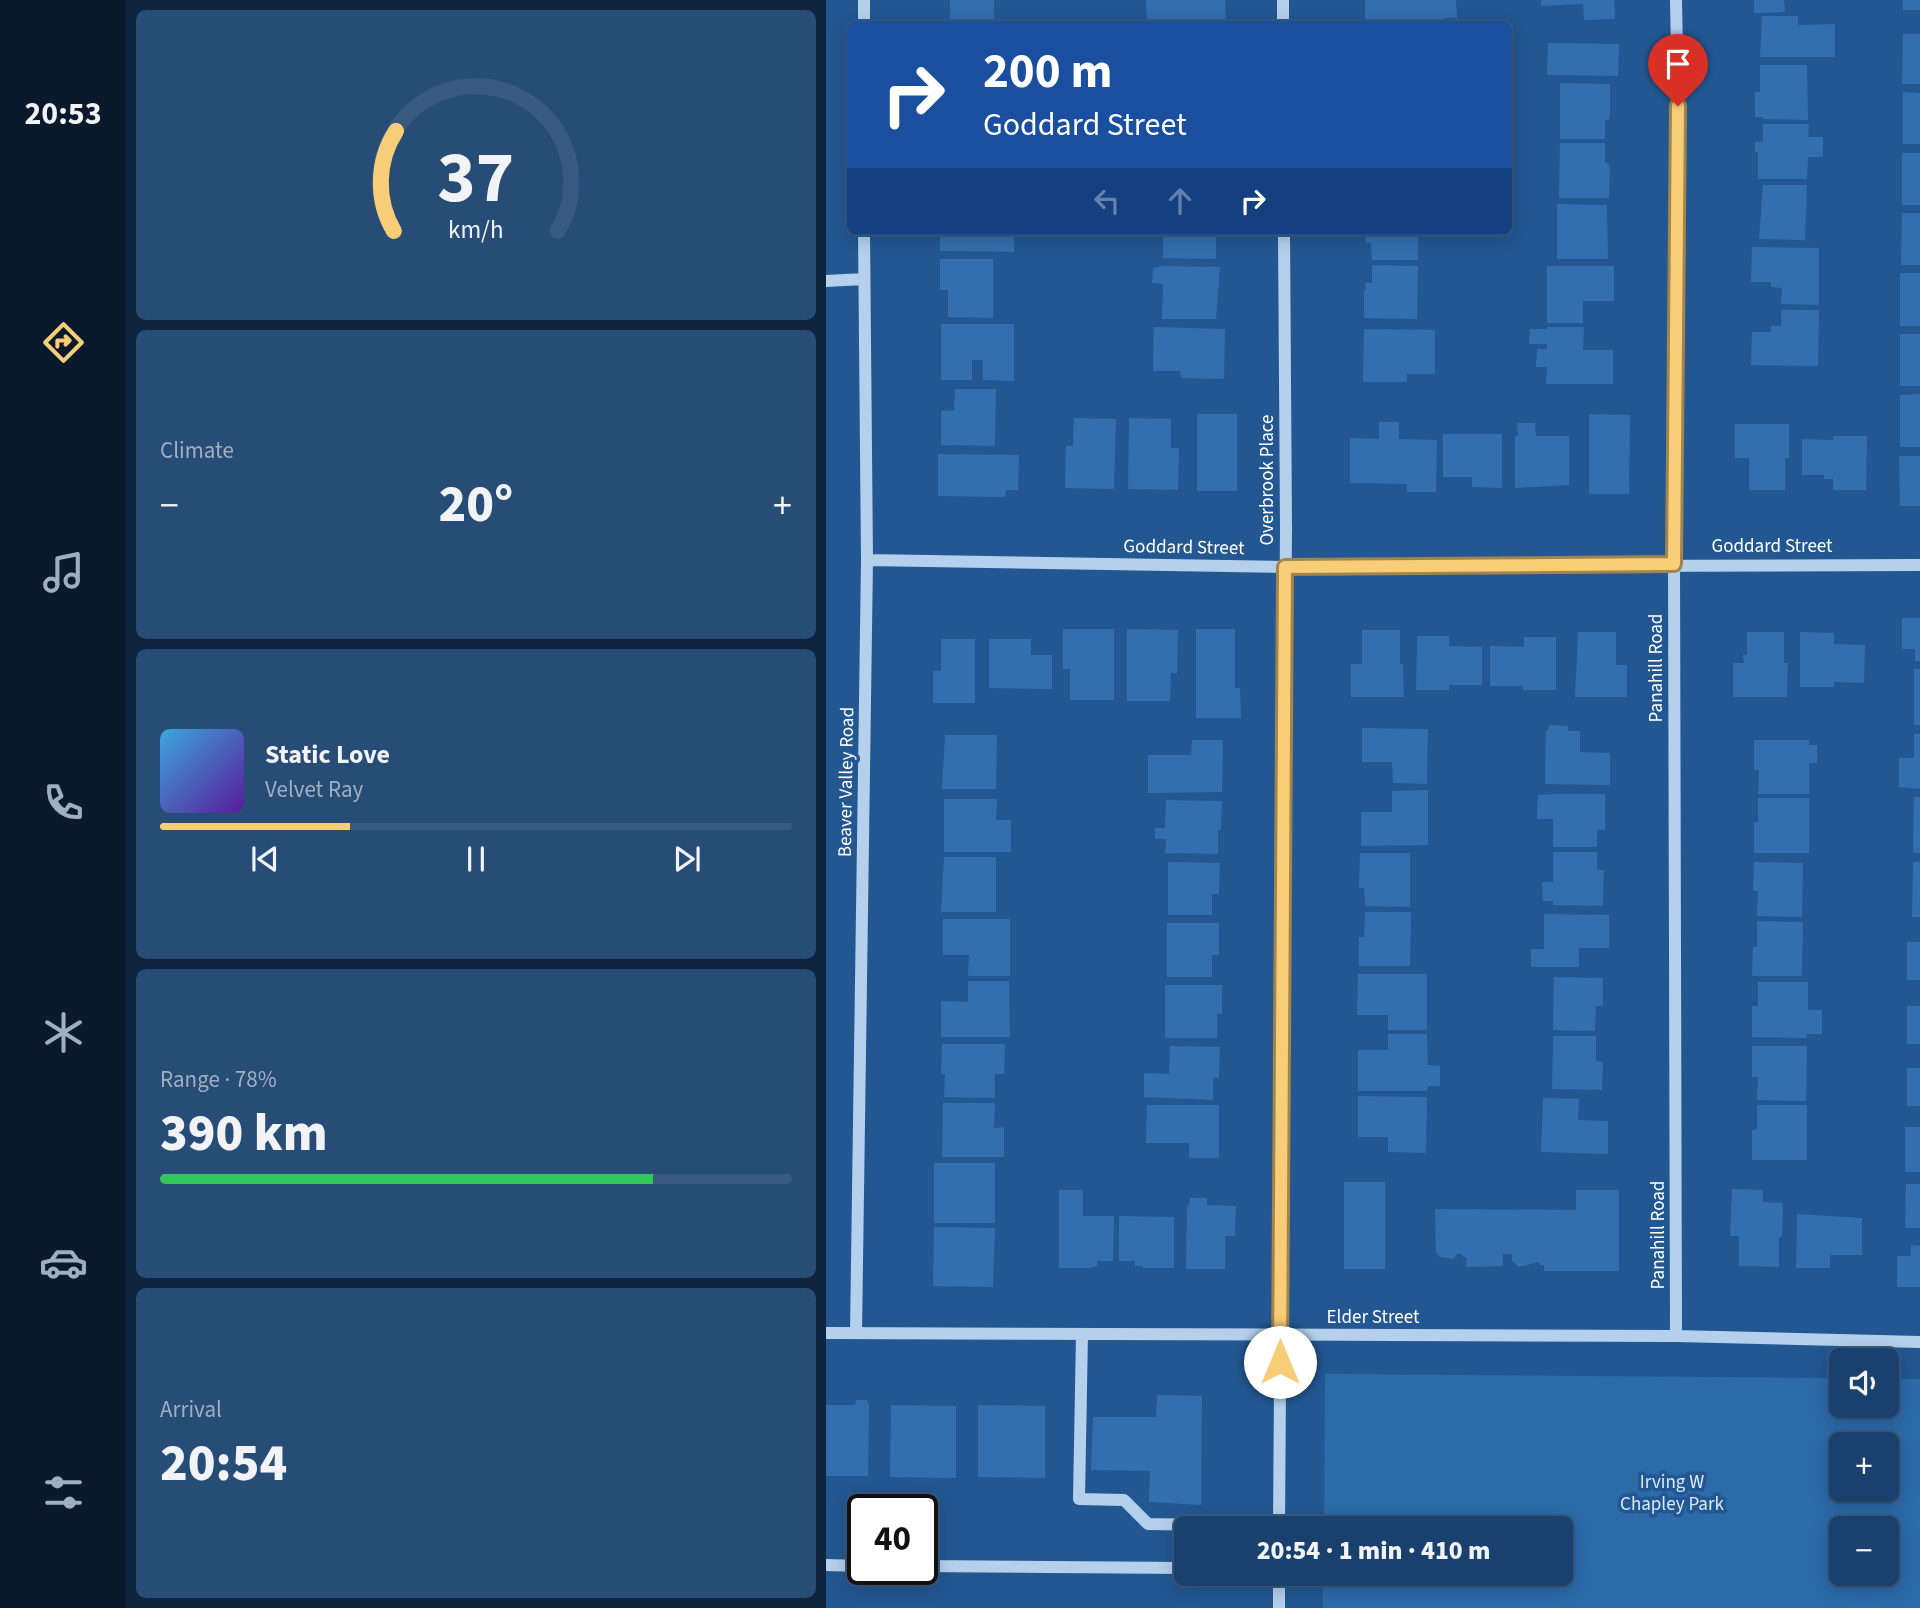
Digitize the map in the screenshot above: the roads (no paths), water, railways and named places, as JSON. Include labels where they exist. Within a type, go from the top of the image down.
[{"type":"street","points":[[864,0],[864,21]]},
{"type":"street","points":[[1283,0],[1283,21]]},
{"type":"street","name":"Panahill Road","points":[[1676,0],[1679,159],[1674,564],[1676,1336]]},
{"type":"street","name":"Beaver Valley Road","points":[[856,1333],[867,560],[864,235]]},
{"type":"street","name":"Overbrook Place","points":[[1279,1516],[1285,567],[1284,235]]},
{"type":"street","points":[[826,281],[864,279]]},
{"type":"street","name":"Goddard Street","points":[[867,560],[1285,567],[1920,565]]},
{"type":"street","name":"Elder Street","points":[[826,1333],[1676,1336],[1920,1342]]},
{"type":"street","points":[[1082,1334],[1079,1499],[1124,1500],[1147,1524],[1174,1525]]},
{"type":"street","points":[[826,1565],[847,1566]]},
{"type":"street","points":[[938,1566],[1174,1568]]},
{"type":"street","points":[[1279,1586],[1279,1608]]},
{"type":"park label","name":"Irving W Chapley Park","points":[[1672,1492]]}]
